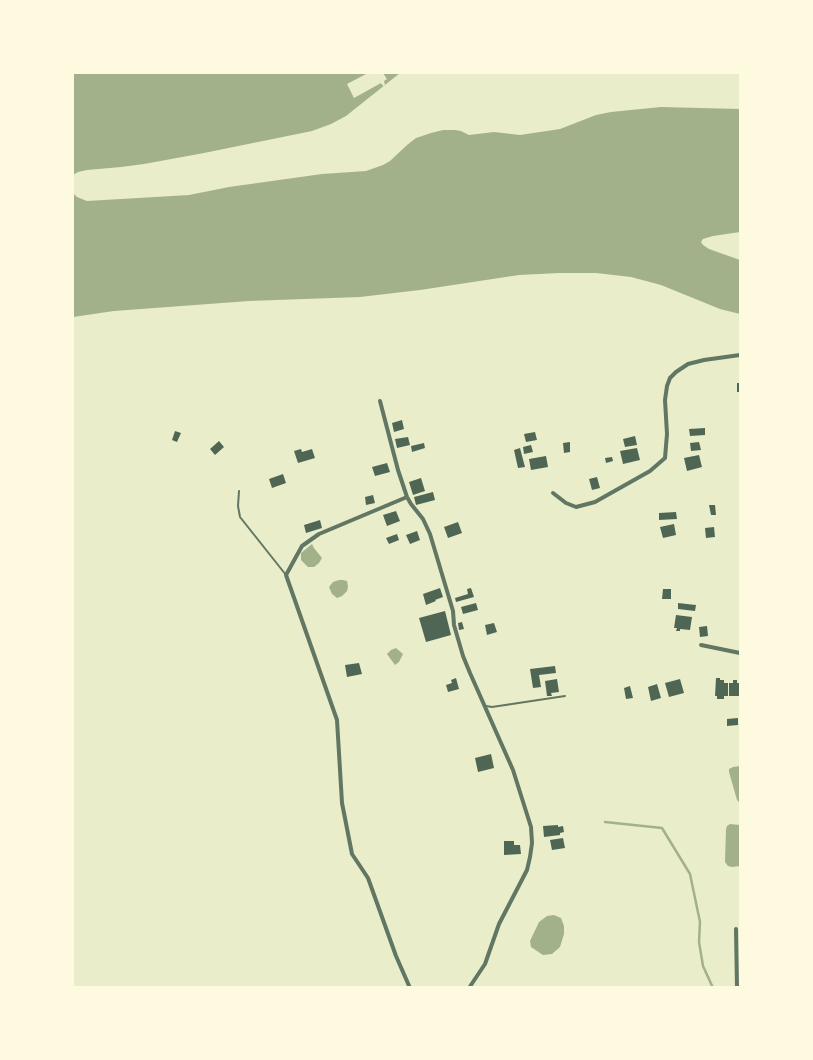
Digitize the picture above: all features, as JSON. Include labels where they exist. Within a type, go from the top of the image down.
[{"type":"street","points":[[553,493],[566,503],[576,507],[595,502],[650,471],[665,458],[667,434],[666,400],[667,386],[670,378],[688,364],[740,355]]},
{"type":"street","points":[[380,401],[407,497],[423,519],[430,534],[453,612],[454,625],[463,656],[513,770],[531,827],[532,843],[527,870],[499,924],[486,964],[469,988]]},
{"type":"street","points":[[407,497],[319,534],[302,546],[286,575],[336,720],[342,803],[352,854],[368,878],[410,988]]},
{"type":"street","points":[[701,646],[740,653]]},
{"type":"street","points":[[736,928],[736,988]]},
{"type":"lane","points":[[239,491],[238,506],[240,517],[286,575]]},
{"type":"lane","points":[[484,706],[492,707],[565,696]]},
{"type":"shaded area","points":[[73,73],[400,73],[346,116],[312,131],[144,164],[87,170],[73,175]]},
{"type":"shaded area","points":[[661,107],[740,109],[740,232],[713,236],[703,239],[701,242],[709,249],[740,260],[740,314],[720,309],[661,285],[631,277],[596,273],[559,273],[519,275],[360,297],[249,301],[114,311],[73,317],[73,193],[87,201],[189,195],[229,187],[322,174],[366,171],[390,161],[416,138],[443,130],[461,131],[469,135],[494,132],[520,135],[560,129],[596,115],[611,112]]},
{"type":"shaded area","points":[[312,544],[322,558],[314,567],[308,567],[301,560],[301,553]]},
{"type":"shaded area","points":[[339,580],[347,581],[348,587],[342,596],[337,598],[332,594],[329,587],[333,582]]},
{"type":"shaded area","points":[[396,648],[403,654],[395,665],[387,654]]},
{"type":"shaded area","points":[[740,766],[740,803],[737,800],[729,769]]},
{"type":"shaded area","points":[[730,824],[740,825],[740,866],[728,866],[725,862],[726,829]]},
{"type":"shaded area","points":[[554,915],[561,918],[564,934],[560,947],[552,954],[543,955],[531,947],[530,941],[539,922],[547,916]]},
{"type":"pier","points":[[368,73],[383,73],[387,79],[384,81],[385,85],[383,86],[381,83],[354,98],[347,84]]},
{"type":"building","points":[[737,383],[740,383],[740,392],[737,392]]},
{"type":"building","points":[[402,420],[404,429],[394,432],[392,423]]},
{"type":"building","points":[[705,428],[705,435],[690,436],[689,429]]},
{"type":"building","points":[[175,431],[181,433],[177,442],[172,440]]},
{"type":"building","points":[[535,432],[537,440],[526,442],[524,434]]},
{"type":"building","points":[[635,436],[637,445],[625,447],[623,439]]},
{"type":"building","points":[[408,437],[410,445],[397,448],[395,439]]},
{"type":"building","points":[[219,441],[224,447],[215,455],[210,449]]},
{"type":"building","points":[[570,442],[570,452],[564,453],[563,443]]},
{"type":"building","points":[[699,442],[701,450],[691,451],[690,443]]},
{"type":"building","points":[[424,443],[425,448],[412,452],[411,446]]},
{"type":"building","points":[[531,445],[533,452],[524,454],[523,447]]},
{"type":"building","points":[[520,448],[525,467],[518,468],[514,450]]},
{"type":"building","points":[[637,448],[640,460],[623,464],[620,451]]},
{"type":"building","points":[[301,449],[302,452],[312,449],[315,458],[298,463],[294,451]]},
{"type":"building","points":[[699,455],[702,467],[687,471],[684,458]]},
{"type":"building","points":[[546,456],[548,467],[531,470],[529,459]]},
{"type":"building","points":[[612,457],[613,461],[606,463],[605,458]]},
{"type":"building","points":[[387,463],[390,472],[375,476],[372,467]]},
{"type":"building","points":[[283,474],[286,483],[272,488],[269,479]]},
{"type":"building","points":[[597,477],[600,488],[592,490],[589,479]]},
{"type":"building","points":[[421,478],[425,491],[413,495],[409,482]]},
{"type":"building","points":[[433,492],[435,500],[416,505],[414,497]]},
{"type":"building","points":[[373,495],[375,503],[366,505],[365,497]]},
{"type":"building","points":[[709,505],[715,505],[716,515],[711,515]]},
{"type":"building","points":[[396,511],[400,521],[387,526],[383,515]]},
{"type":"building","points":[[676,512],[677,519],[659,520],[659,513]]},
{"type":"building","points":[[320,520],[322,528],[306,533],[304,525]]},
{"type":"building","points":[[458,522],[462,533],[448,538],[444,527]]},
{"type":"building","points":[[674,524],[676,535],[663,538],[660,527]]},
{"type":"building","points":[[714,527],[715,537],[706,538],[705,528]]},
{"type":"building","points":[[417,531],[420,540],[410,544],[406,535]]},
{"type":"building","points":[[397,534],[399,540],[389,544],[386,538]]},
{"type":"building","points":[[440,588],[443,597],[426,605],[423,594]]},
{"type":"building","points":[[471,588],[474,597],[456,602],[455,598],[468,594],[467,589]]},
{"type":"building","points":[[663,589],[671,589],[671,599],[662,599]]},
{"type":"building","points":[[476,603],[478,610],[463,614],[461,607]]},
{"type":"building","points":[[678,603],[696,605],[695,611],[678,609]]},
{"type":"building","points":[[445,611],[451,635],[426,642],[419,618]]},
{"type":"building","points":[[676,615],[692,617],[690,630],[680,629],[680,631],[676,631],[677,628],[674,628]]},
{"type":"building","points":[[462,622],[464,629],[459,630],[458,623]]},
{"type":"building","points":[[494,623],[497,632],[487,635],[485,625]]},
{"type":"building","points":[[707,626],[708,636],[700,637],[699,627]]},
{"type":"building","points":[[359,663],[362,674],[347,677],[345,665]]},
{"type":"building","points":[[555,666],[556,673],[539,675],[541,687],[533,688],[530,669]]},
{"type":"building","points":[[456,678],[459,689],[448,692],[446,685],[452,683],[451,680]]},
{"type":"building","points":[[716,678],[724,680],[724,683],[728,683],[728,696],[724,696],[724,699],[717,699],[717,696],[715,696]]},
{"type":"building","points":[[557,679],[559,692],[551,693],[552,696],[547,696],[545,681]]},
{"type":"building","points":[[680,679],[684,693],[669,697],[665,683]]},
{"type":"building","points":[[733,680],[737,680],[737,683],[740,683],[740,696],[729,696],[729,683],[733,683]]},
{"type":"building","points":[[657,684],[661,698],[651,701],[648,687]]},
{"type":"building","points":[[630,686],[633,698],[626,699],[624,688]]},
{"type":"building","points":[[738,718],[738,725],[727,726],[727,719]]},
{"type":"building","points":[[491,754],[494,768],[478,772],[475,758]]},
{"type":"building","points":[[558,825],[558,827],[563,826],[564,832],[560,833],[560,835],[544,837],[543,826]]},
{"type":"building","points":[[563,838],[565,848],[552,850],[550,840]]},
{"type":"building","points":[[504,841],[514,841],[514,845],[520,845],[521,854],[504,855]]},
{"type":"waterway","points":[[605,822],[662,828],[690,874],[700,922],[699,942],[703,966],[713,988]]}]
